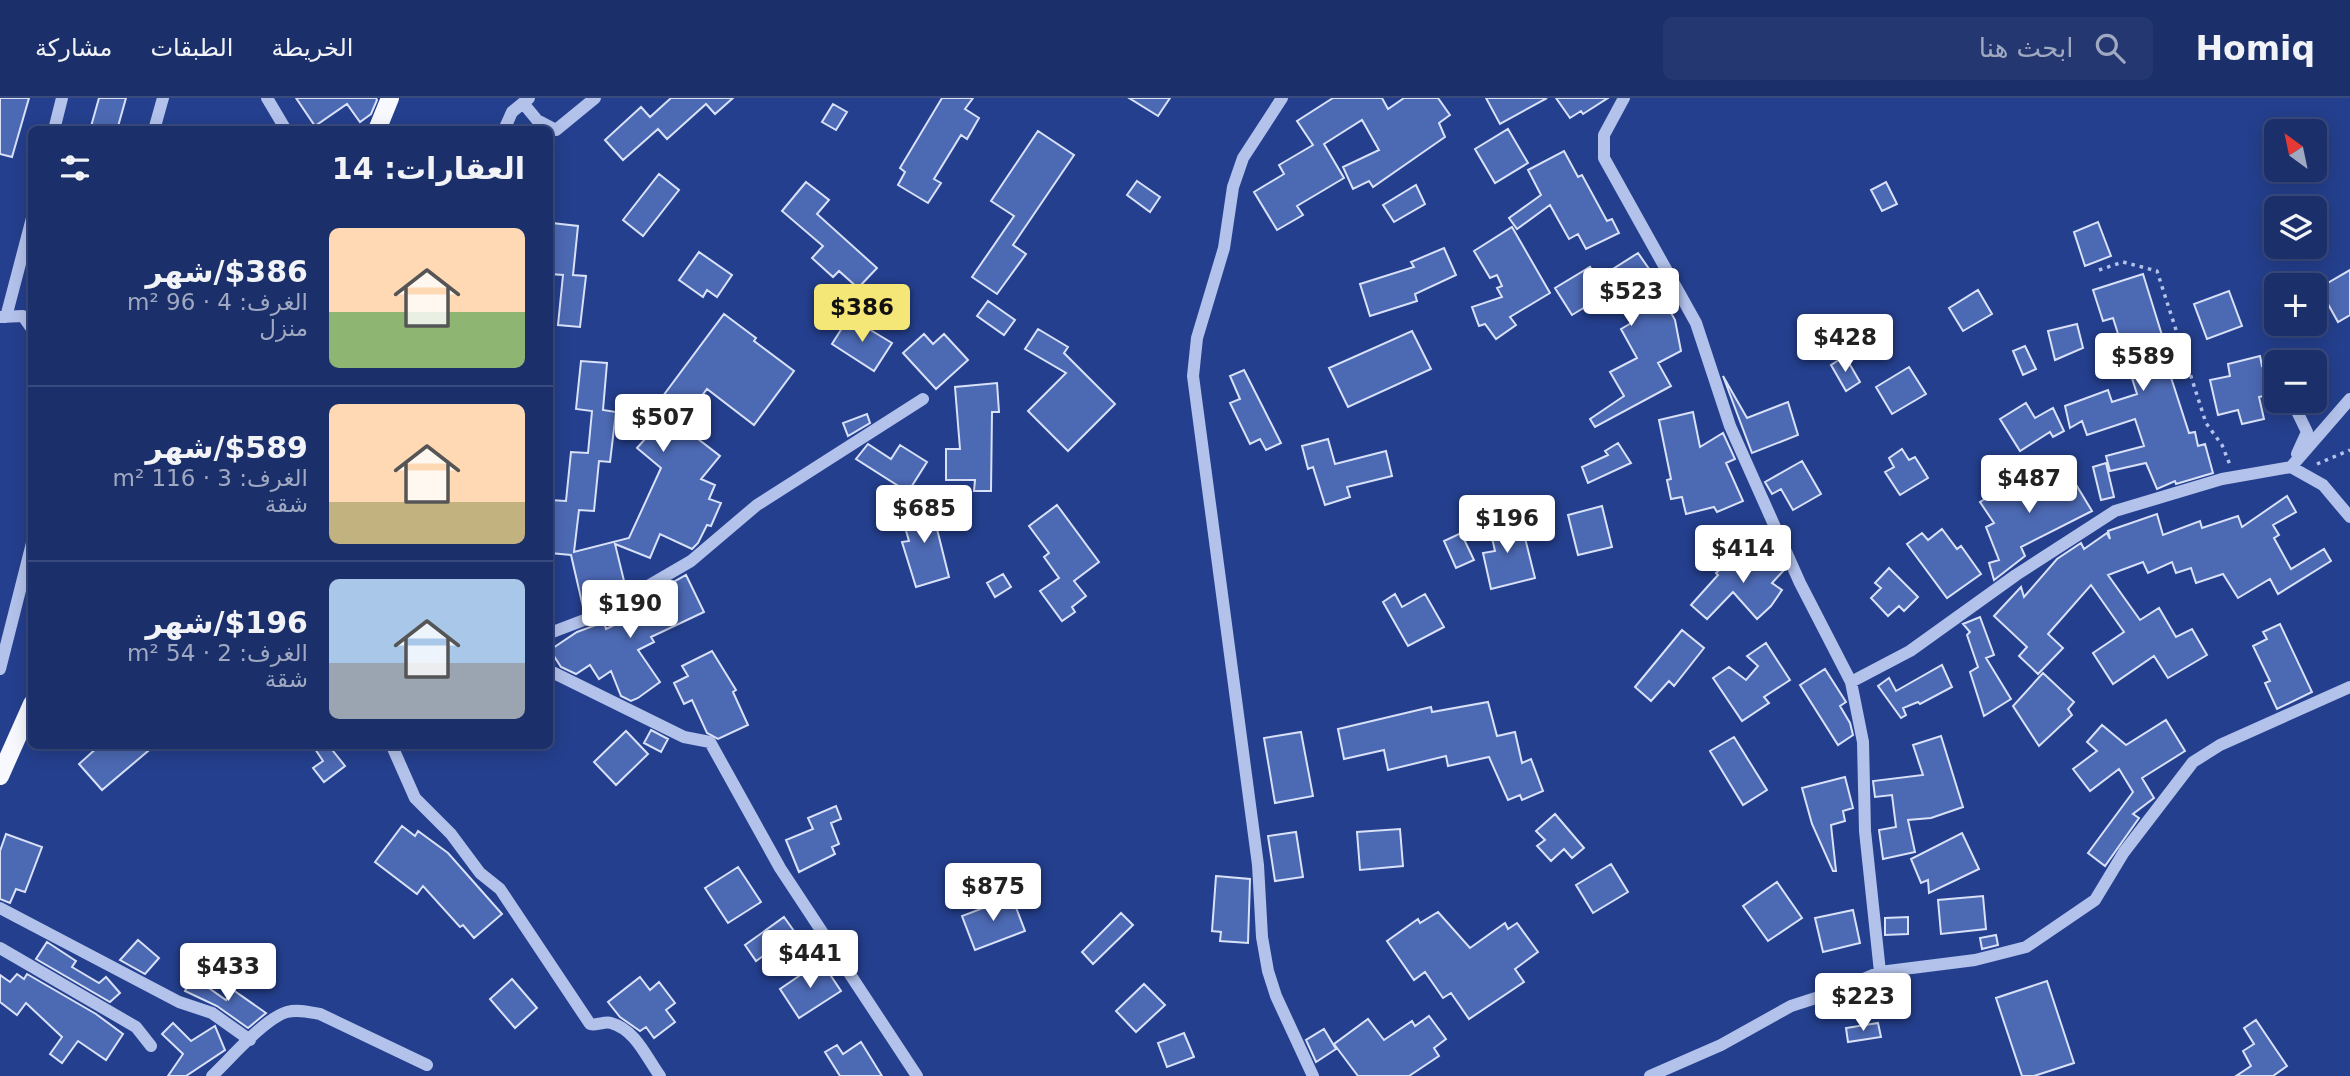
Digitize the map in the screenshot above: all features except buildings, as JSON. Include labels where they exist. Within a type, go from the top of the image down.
[{"type":"main road","points":[[379,126],[390,98]]},
{"type":"main road","points":[[0,776],[28,713]]},
{"type":"street","points":[[55,126],[62,98]]},
{"type":"street","points":[[155,126],[163,98]]},
{"type":"street","points":[[267,98],[284,126]]},
{"type":"street","points":[[553,128],[556,130],[595,98]]},
{"type":"street","points":[[1282,98],[1243,158],[1240,167],[1224,247],[1197,338],[1193,376],[1258,865],[1262,937],[1276,996],[1313,1076]]},
{"type":"street","points":[[1624,98],[1605,135],[1604,158],[1696,323],[1730,426],[1800,583],[1851,682],[1863,742],[1865,831],[1880,972]]},
{"type":"street","points":[[506,126],[512,112],[526,101],[537,120],[548,126]]},
{"type":"street","points":[[28,232],[3,317],[23,316],[28,323]]},
{"type":"street","points":[[553,632],[600,614],[691,561],[757,505],[923,399]]},
{"type":"street","points":[[2291,467],[2312,434],[2350,399]]},
{"type":"street","points":[[2299,413],[2312,434]]},
{"type":"street","points":[[1851,682],[1910,651],[2016,575],[2115,511],[2235,477],[2291,467],[2323,485],[2350,517]]},
{"type":"street","points":[[0,668],[28,559]]},
{"type":"street","points":[[553,672],[684,737],[710,742],[780,868],[917,1076]]},
{"type":"street","points":[[1650,1076],[1721,1045],[1791,1006],[1880,972],[1975,960],[2026,947],[2095,900],[2124,852],[2193,762],[2220,744],[2350,687]]},
{"type":"street","points":[[393,749],[415,798],[452,834],[481,873],[500,889],[585,1018],[596,1026],[608,1022],[621,1027],[645,1051],[660,1076]]},
{"type":"street","points":[[0,908],[179,1002],[212,1013],[250,1040]]},
{"type":"street","points":[[0,948],[136,1027],[151,1046]]},
{"type":"street","points":[[212,1076],[285,1012],[301,1010],[320,1014],[427,1065]]},
{"type":"path","points":[[2099,270],[2123,262],[2158,271],[2206,423],[2222,445],[2235,477]]},
{"type":"path","points":[[2291,467],[2320,464],[2350,450]]}]
